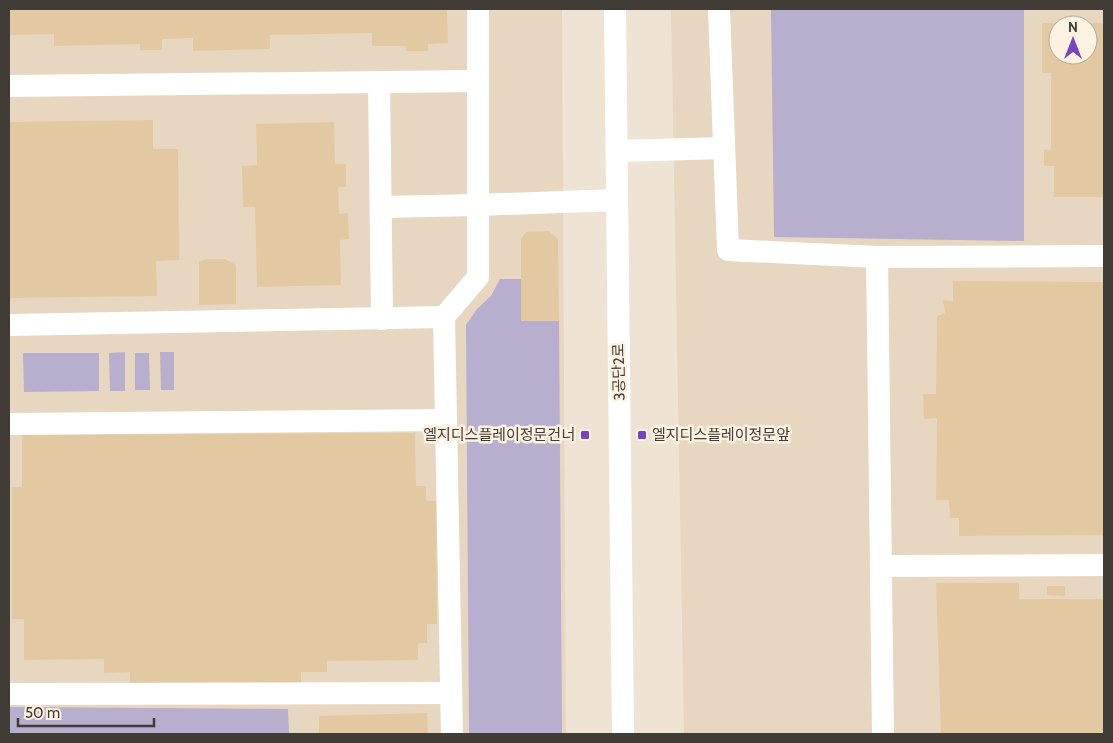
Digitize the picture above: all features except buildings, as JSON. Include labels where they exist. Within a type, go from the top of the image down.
[{"type":"street","points":[[452,734],[444,317],[478,277],[478,9]]},
{"type":"street","name":"3공단2로","points":[[615,9],[622,734]]},
{"type":"street","points":[[719,9],[728,250],[878,257],[1104,256]]},
{"type":"street","points":[[9,86],[478,81]]},
{"type":"street","points":[[380,82],[382,319]]},
{"type":"street","points":[[616,151],[724,148]]},
{"type":"street","points":[[381,207],[617,200]]},
{"type":"street","points":[[878,257],[883,734]]},
{"type":"street","points":[[9,325],[444,317]]},
{"type":"street","points":[[9,424],[446,420]]},
{"type":"street","points":[[881,566],[1104,565]]},
{"type":"street","points":[[9,694],[451,693]]},
{"type":"shaded area","points":[[9,9],[562,9],[566,734],[9,734]]},
{"type":"shaded area","points":[[671,9],[1104,9],[1104,734],[684,734]]},
{"type":"shaded area","points":[[771,9],[1024,9],[1024,241],[774,237]]},
{"type":"shaded area","points":[[500,279],[521,279],[521,321],[559,321],[562,734],[469,734],[466,325],[477,309],[491,296]]},
{"type":"shaded area","points":[[125,352],[125,391],[110,391],[109,353]]},
{"type":"shaded area","points":[[160,352],[174,352],[174,390],[161,390]]},
{"type":"shaded area","points":[[23,353],[99,353],[99,391],[24,392]]},
{"type":"shaded area","points":[[135,353],[149,353],[150,390],[135,390]]},
{"type":"shaded area","points":[[9,707],[288,709],[289,734],[10,734]]},
{"type":"place","name":"엘지디스플레이정문건너","points":[[585,435]]},
{"type":"place","name":"엘지디스플레이정문앞","points":[[642,435]]}]
